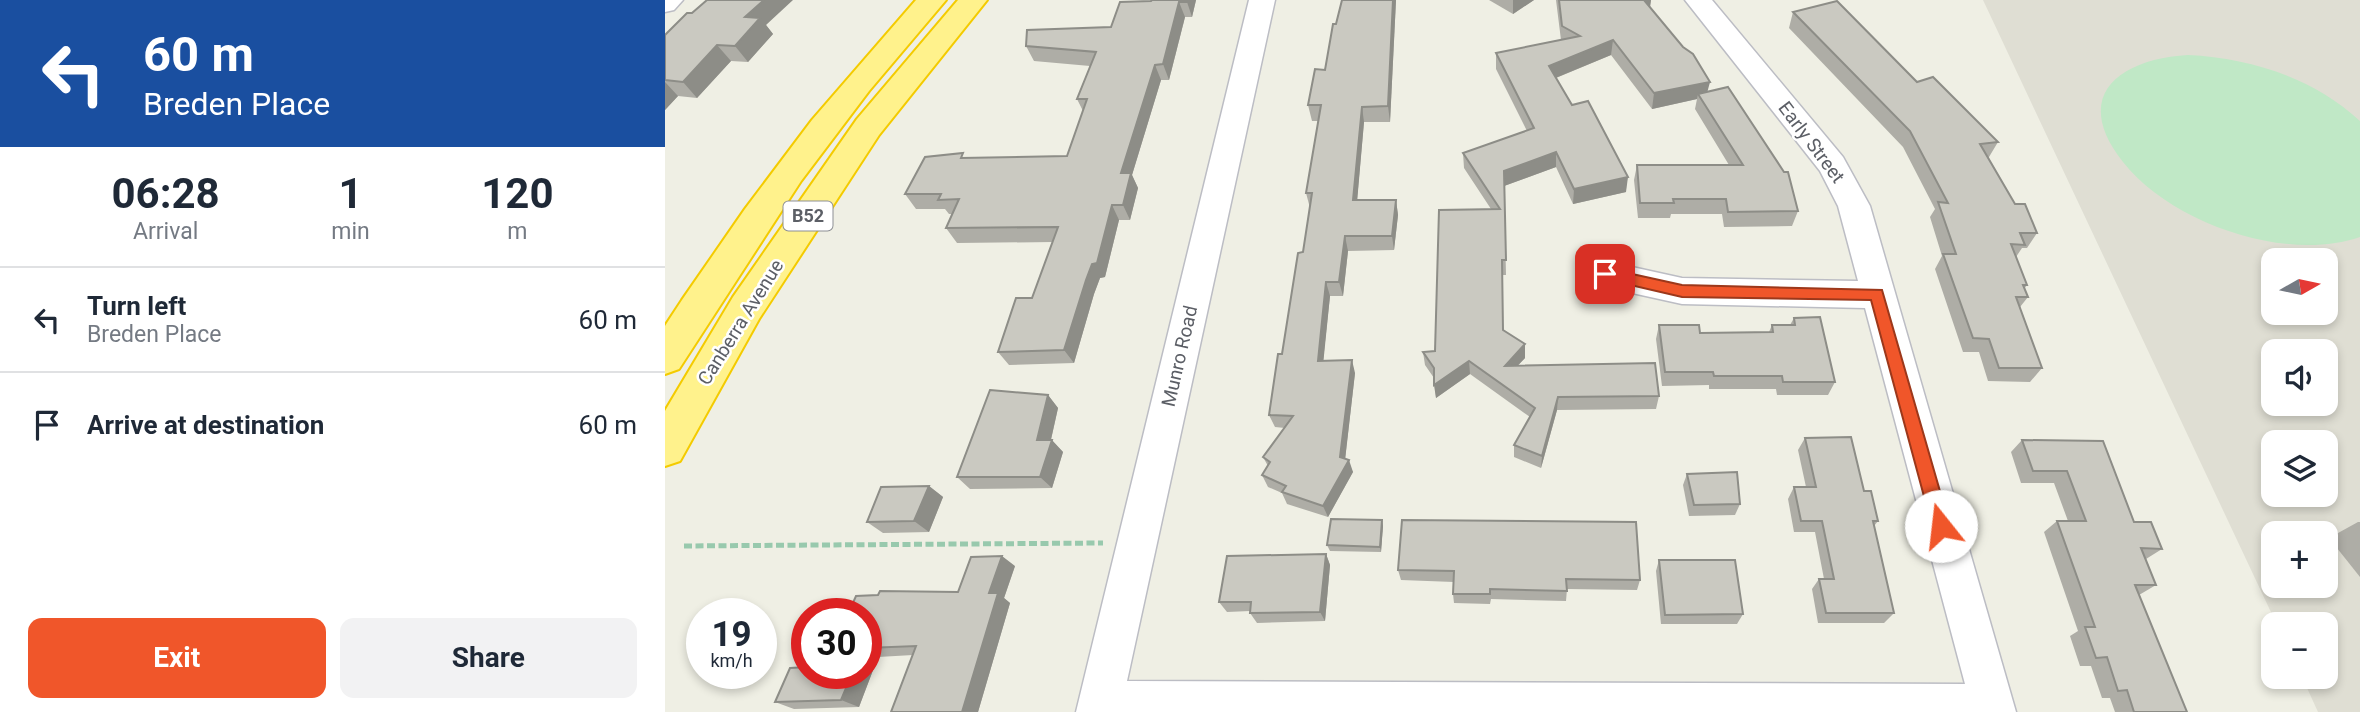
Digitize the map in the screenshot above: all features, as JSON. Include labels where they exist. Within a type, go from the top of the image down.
[{"type":"highway","name":"B52","points":[[665,358],[743,236],[819,131],[891,43],[932,0]]},
{"type":"highway","name":"Canberra Avenue","points":[[665,448],[746,308],[868,127],[974,0]]},
{"type":"street","points":[[665,4],[670,0]]},
{"type":"street","name":"Munro Road","points":[[1099,708],[1262,0]]},
{"type":"street","name":"Early Street","points":[[1713,3],[1841,179],[1854,206],[1993,709]]},
{"type":"street","points":[[1605,274],[1682,291],[1877,295]]},
{"type":"street","points":[[1099,708],[1993,709]]},
{"type":"path","points":[[684,546],[1136,543]]},
{"type":"shaded area","points":[[1983,0],[2360,0],[2360,712],[2318,712],[2307,689],[2338,689],[2338,612],[2271,612],[2264,598],[2338,598],[2338,521],[2261,521],[2261,591]]},
{"type":"green space","points":[[2188,55],[2235,61],[2280,73],[2322,93],[2360,121],[2360,237],[2331,244],[2298,245],[2265,241],[2232,232],[2170,203],[2144,184],[2123,162],[2108,138],[2101,118],[2102,100],[2110,85],[2124,73],[2142,64]]},
{"type":"building","points":[[707,0],[764,0],[745,17],[760,18],[735,46],[717,45],[683,82],[665,80],[665,35],[687,13],[692,13]]},
{"type":"building","points":[[1152,0],[1187,2],[1179,2],[1163,64],[1155,65],[1121,173],[1131,173],[1123,205],[1112,205],[1097,263],[1092,264],[1064,350],[998,352],[1016,298],[1032,298],[1058,227],[946,228],[959,199],[938,200],[941,194],[905,194],[925,157],[963,153],[961,158],[1067,156],[1087,99],[1077,99],[1096,52],[1026,46],[1027,30],[1111,27],[1120,2]]},
{"type":"building","points":[[1342,0],[1393,0],[1388,106],[1362,107],[1353,200],[1396,200],[1392,236],[1345,236],[1339,282],[1326,282],[1318,361],[1352,360],[1340,457],[1349,460],[1323,506],[1282,492],[1286,486],[1262,475],[1270,462],[1263,457],[1293,416],[1269,415],[1278,354],[1282,354],[1298,253],[1303,252],[1312,193],[1306,193],[1321,105],[1308,105],[1315,69],[1325,70],[1333,24],[1336,24]]},
{"type":"building","points":[[1559,0],[1644,0],[1683,47],[1693,54],[1710,82],[1654,93],[1613,40],[1549,66],[1572,105],[1588,101],[1628,177],[1574,189],[1556,152],[1504,171],[1506,260],[1502,260],[1503,330],[1525,344],[1505,366],[1655,363],[1659,396],[1558,397],[1542,456],[1514,445],[1535,408],[1469,361],[1434,385],[1434,368],[1423,352],[1435,351],[1439,210],[1500,209],[1463,153],[1534,128],[1496,53],[1580,36],[1562,26]]},
{"type":"building","points":[[1837,1],[1917,82],[1933,77],[1998,142],[1980,144],[2015,204],[2025,204],[2037,233],[2020,233],[2025,245],[2011,244],[2027,285],[2023,285],[2028,297],[2016,297],[2042,368],[1999,368],[1989,339],[1973,338],[1943,254],[1956,254],[1938,202],[1948,203],[1910,131],[1793,12]]},
{"type":"building","points":[[1728,87],[1784,172],[1788,172],[1798,211],[1728,212],[1726,199],[1673,199],[1674,203],[1640,203],[1637,165],[1743,165],[1698,94]]},
{"type":"building","points":[[1820,317],[1835,382],[1783,382],[1782,376],[1714,376],[1713,372],[1665,372],[1659,325],[1699,325],[1700,333],[1773,332],[1772,325],[1795,325],[1794,318]]},
{"type":"building","points":[[990,390],[1048,395],[1037,440],[1052,440],[1040,477],[957,477]]},
{"type":"building","points":[[1851,437],[1864,491],[1871,491],[1878,521],[1873,521],[1894,613],[1826,613],[1819,579],[1834,579],[1822,521],[1801,521],[1794,487],[1816,487],[1805,438]]},
{"type":"building","points":[[2022,440],[2103,441],[2134,522],[2151,522],[2162,549],[2141,548],[2156,585],[2135,585],[2187,712],[2134,712],[2127,690],[2118,691],[2107,657],[2096,658],[2085,627],[2095,627],[2057,521],[2086,521],[2067,471],[2033,471]]},
{"type":"building","points":[[1737,472],[1740,504],[1694,505],[1687,474]]},
{"type":"building","points":[[929,486],[914,521],[867,522],[881,487]]},
{"type":"building","points":[[1331,519],[1382,520],[1380,547],[1327,545]]},
{"type":"building","points":[[1402,520],[1636,522],[1640,580],[1566,579],[1567,591],[1490,589],[1490,594],[1453,594],[1454,571],[1398,570]]},
{"type":"building","points":[[1326,554],[1320,612],[1250,613],[1251,602],[1219,602],[1227,556]]},
{"type":"building","points":[[1002,556],[989,593],[998,593],[962,712],[891,712],[916,646],[882,647],[882,598],[855,598],[856,596],[878,595],[880,591],[958,592],[971,557]]},
{"type":"building","points":[[1659,560],[1735,560],[1743,614],[1665,615]]},
{"type":"building","points":[[790,668],[791,689],[846,689],[841,700],[775,702]]},
{"type":"route","points":[[1605,274],[1682,291],[1877,295],[1941,526]]}]
